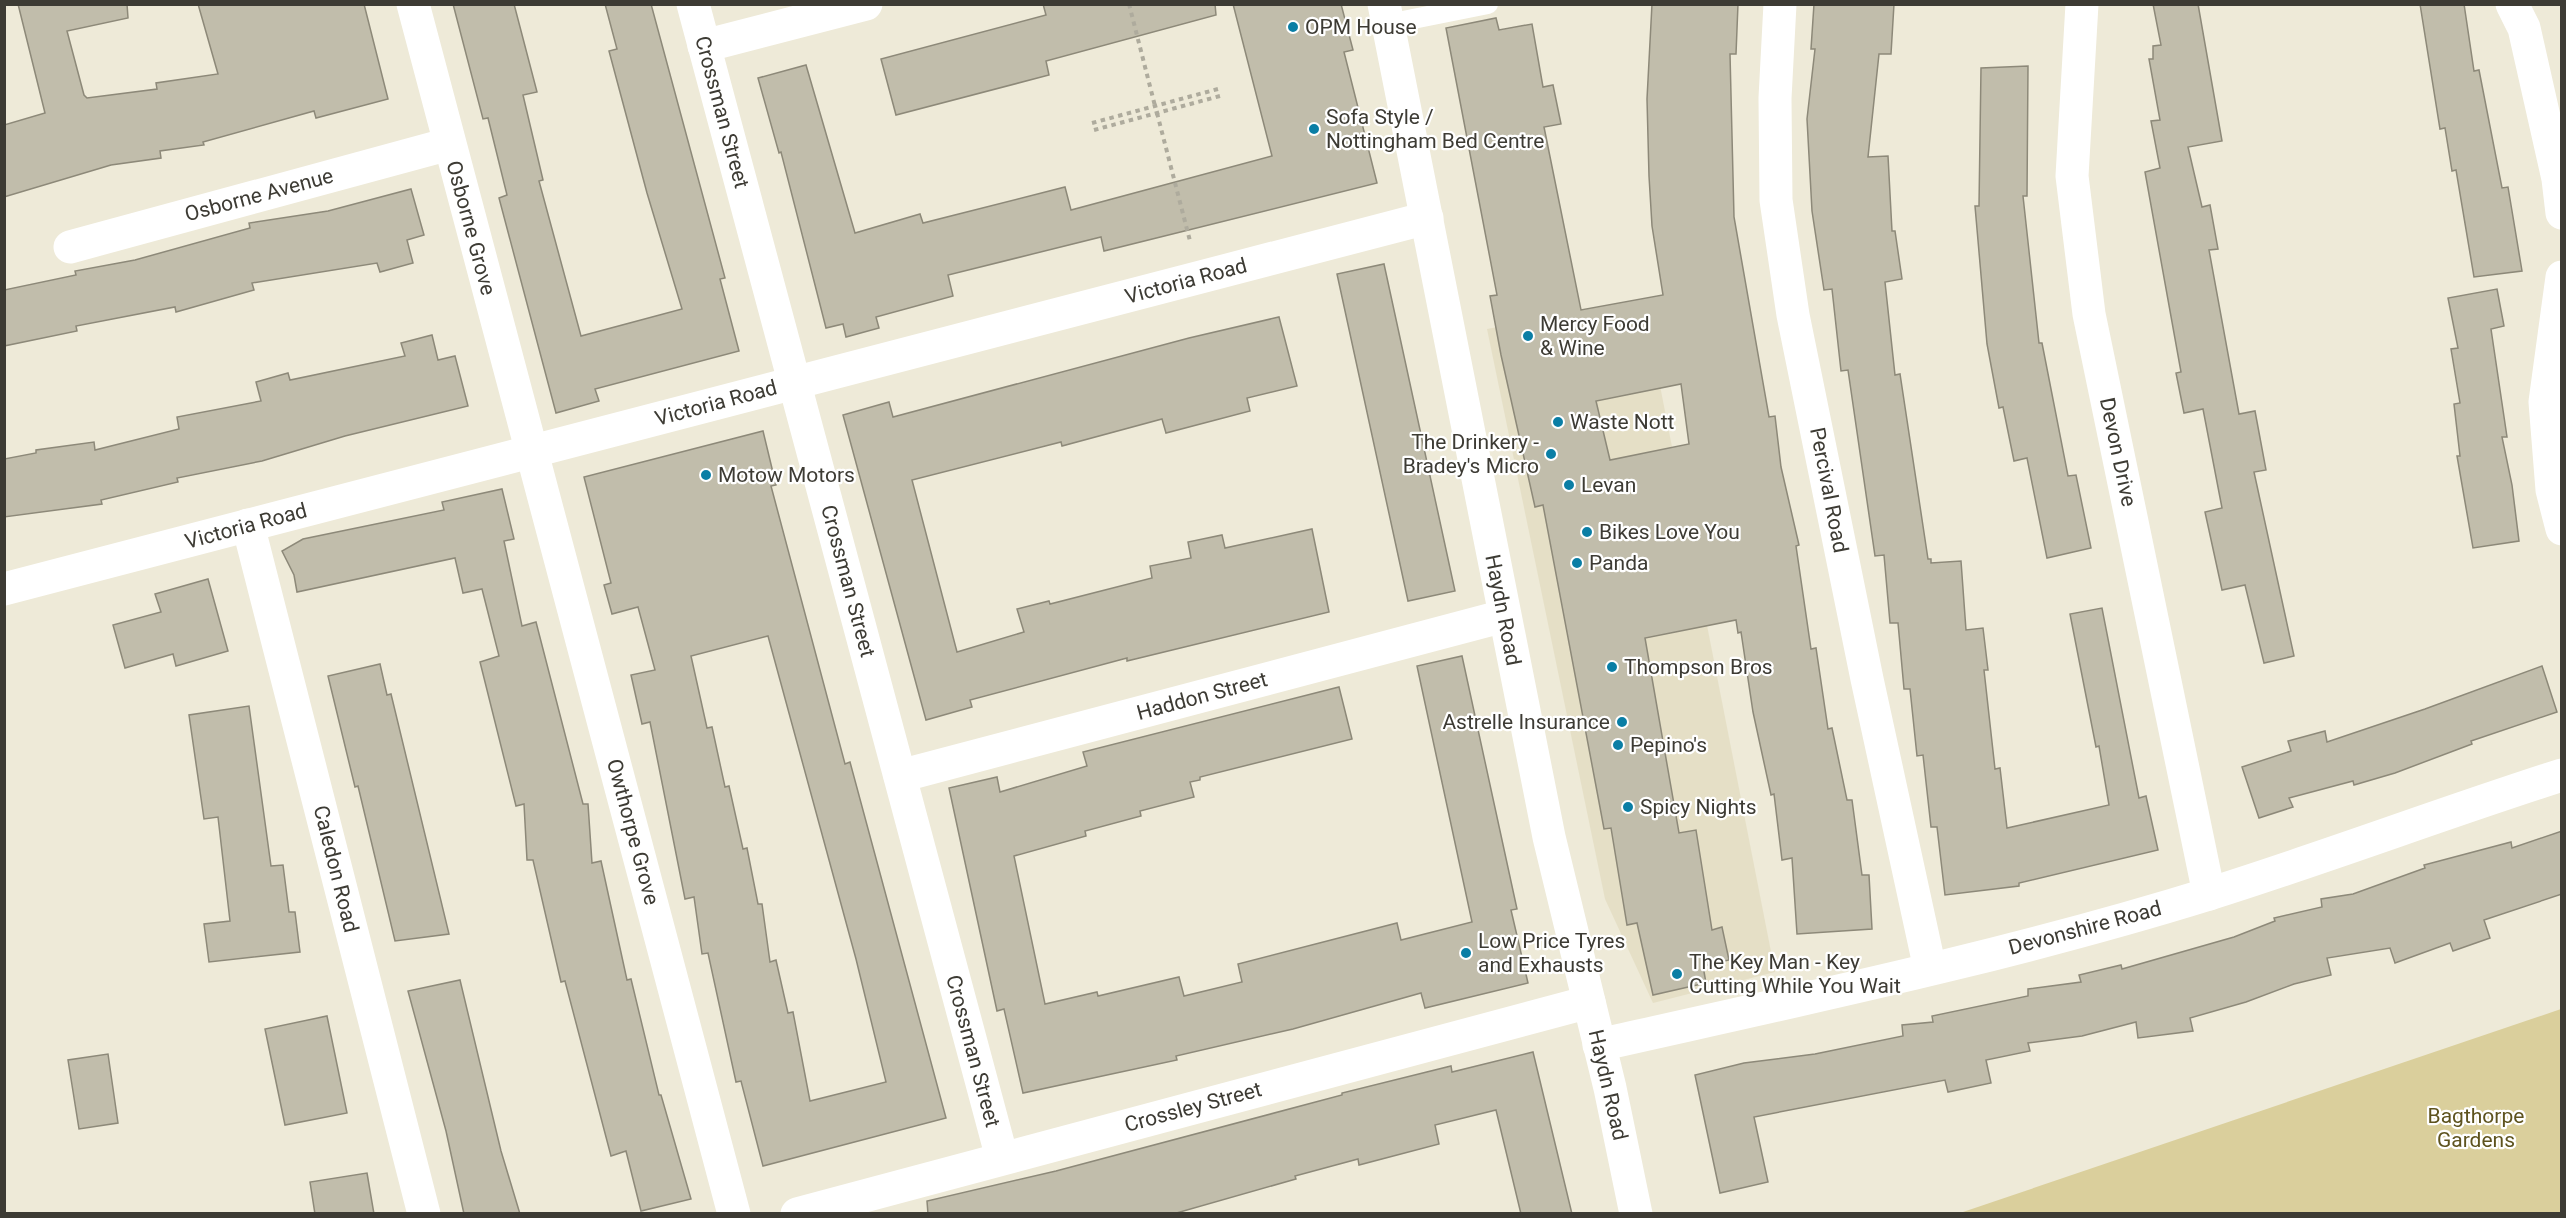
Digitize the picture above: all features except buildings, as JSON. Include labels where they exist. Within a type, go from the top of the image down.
[{"type":"street","name":"Osborne Grove","points":[[413,4],[532,451]]},
{"type":"street","name":"Crossman Street","points":[[693,4],[1002,1158]]},
{"type":"street","points":[[704,46],[866,4]]},
{"type":"street","name":"Percival Road","points":[[1780,4],[1775,98],[1776,200],[1791,304],[1872,702],[1930,969]]},
{"type":"street","name":"Devon Drive","points":[[2082,4],[2072,176],[2090,314],[2209,894]]},
{"type":"street","points":[[2512,4],[2524,28],[2558,179],[2562,213]]},
{"type":"street","name":"Haydn Road","points":[[1386,14],[1549,837],[1599,1045],[1636,1214]]},
{"type":"street","name":"Osborne Avenue","points":[[70,247],[449,144]]},
{"type":"street","name":"Victoria Road","points":[[4,589],[1427,218]]},
{"type":"street","points":[[2562,277],[2545,402],[2552,490],[2562,529]]},
{"type":"street","name":"Owthorpe Grove","points":[[532,451],[734,1214]]},
{"type":"street","name":"Caledon Road","points":[[248,525],[424,1214]]},
{"type":"street","name":"Haddon Street","points":[[900,776],[1504,616]]},
{"type":"street","name":"Devonshire Road","points":[[1599,1045],[1930,969],[2209,894],[2562,775]]},
{"type":"street","name":"Crossley Street","points":[[797,1214],[886,1202],[1002,1158],[1589,1002]]},
{"type":"lane","points":[[1386,14],[1488,4]]},
{"type":"path","points":[[1129,4],[1155,106]]},
{"type":"path","points":[[1092,123],[1218,89]]},
{"type":"path","points":[[1094,130],[1220,96]]},
{"type":"path","points":[[1157,113],[1200,277]]},
{"type":"shaded area","points":[[1643,299],[1775,972],[1653,1003],[1605,899],[1487,329]]},
{"type":"green space","name":"Bagthorpe Gardens","points":[[2561,1009],[2561,1213],[1960,1213]]},
{"type":"place","name":"OPM House","points":[[1293,27]]},
{"type":"place","name":"Sofa Style / Nottingham Bed Centre","points":[[1314,129]]},
{"type":"place","name":"Mercy Food & Wine","points":[[1528,336]]},
{"type":"place","name":"Waste Nott","points":[[1558,422]]},
{"type":"place","name":"The Drinkery - Bradey's Micro","points":[[1551,454]]},
{"type":"place","name":"Motow Motors","points":[[706,475]]},
{"type":"place","name":"Levan","points":[[1569,485]]},
{"type":"place","name":"Bikes Love You","points":[[1587,532]]},
{"type":"place","name":"Panda","points":[[1577,563]]},
{"type":"place","name":"Thompson Bros","points":[[1612,667]]},
{"type":"place","name":"Astrelle Insurance","points":[[1622,722]]},
{"type":"place","name":"Pepino's","points":[[1618,745]]},
{"type":"place","name":"Spicy Nights","points":[[1628,807]]},
{"type":"place","name":"Low Price Tyres and Exhausts","points":[[1466,953]]},
{"type":"place","name":"The Key Man - Key Cutting While You Wait","points":[[1677,974]]}]
